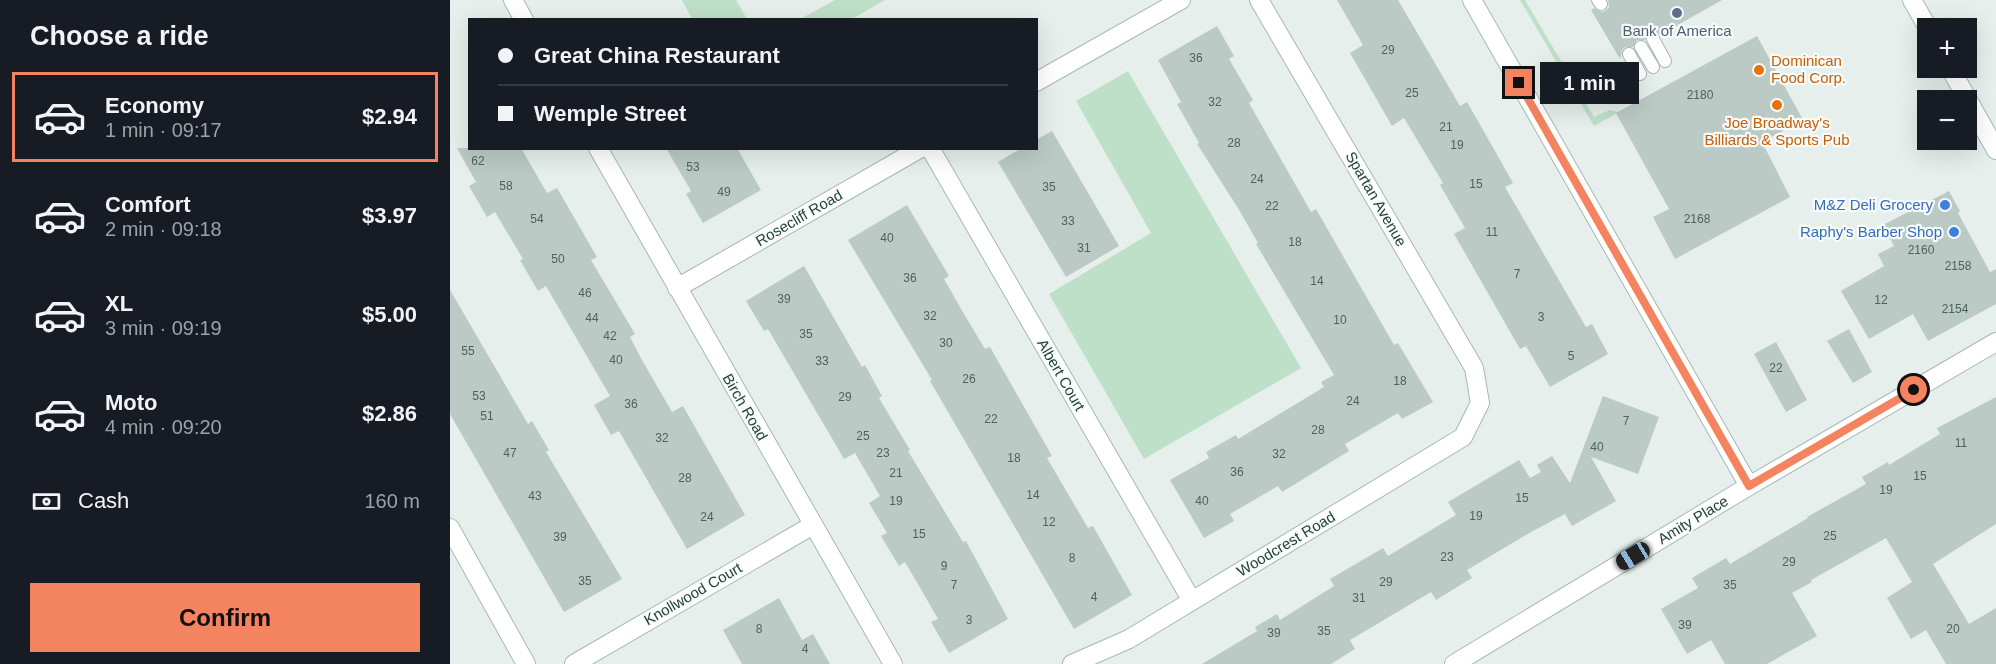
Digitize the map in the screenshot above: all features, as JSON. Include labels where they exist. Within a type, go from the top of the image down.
[{"type":"street","points":[[513,0],[523,18]]},
{"type":"street","points":[[1038,81],[1181,0]]},
{"type":"street","name":"Spartan Avenue","points":[[1259,0],[1474,368],[1480,403]]},
{"type":"street","points":[[1472,0],[1749,486]]},
{"type":"street","points":[[1912,0],[1922,18]]},
{"type":"street","points":[[1956,78],[1996,150]]},
{"type":"street","name":"Birch Road","points":[[599,150],[893,664]]},
{"type":"street","name":"Rosecliff Road","points":[[677,288],[918,150]]},
{"type":"street","name":"Albert Court","points":[[931,150],[1192,601]]},
{"type":"street","name":"Amity Place","points":[[1457,663],[1749,486],[1996,342]]},
{"type":"street","name":"Woodcrest Road","points":[[1072,664],[1129,639],[1463,436],[1480,403]]},
{"type":"street","name":"Knollwood Court","points":[[574,664],[813,525]]},
{"type":"street","points":[[450,528],[526,664]]},
{"type":"lane","points":[[1653,39],[1665,60]]},
{"type":"lane","points":[[1641,47],[1653,67]]},
{"type":"lane","points":[[1629,54],[1640,74]]},
{"type":"green space","points":[[682,0],[736,0],[746,18],[691,18]]},
{"type":"green space","points":[[835,0],[885,0],[854,18],[802,18]]},
{"type":"green space","points":[[1520,0],[1525,0],[1594,117],[1610,110],[1619,112],[1594,126]]},
{"type":"green space","points":[[1128,71],[1301,368],[1144,459],[1049,294],[1151,233],[1076,101]]},
{"type":"building","points":[[1337,0],[1398,0],[1460,106],[1467,102],[1513,183],[1505,187],[1586,327],[1592,324],[1608,354],[1550,387],[1526,346],[1520,349],[1454,234],[1465,228],[1440,185],[1443,183],[1404,118],[1392,126],[1350,53],[1363,45]]},
{"type":"building","points":[[1608,0],[1722,0],[1660,35],[1654,31],[1649,32],[1645,40],[1637,40],[1633,47],[1625,47],[1620,59],[1591,10],[1594,8],[1601,12],[1605,11],[1609,7]]},
{"type":"building","points":[[1217,26],[1234,56],[1229,59],[1253,100],[1249,103],[1311,212],[1316,209],[1394,345],[1398,343],[1433,402],[1402,419],[1398,413],[1345,444],[1349,451],[1282,492],[1278,486],[1230,514],[1234,521],[1204,538],[1170,480],[1209,458],[1206,452],[1236,435],[1238,439],[1324,387],[1321,382],[1334,375],[1256,244],[1258,243],[1238,208],[1197,144],[1199,143],[1177,104],[1181,102],[1158,60]]},
{"type":"building","points":[[1757,36],[1803,120],[1762,142],[1790,197],[1675,259],[1653,217],[1669,209],[1616,113]]},
{"type":"building","points":[[1052,131],[1119,246],[1066,277],[998,162],[1019,150],[1038,150],[1038,139]]},
{"type":"building","points":[[457,148],[522,150],[547,193],[557,188],[597,257],[591,260],[635,334],[630,337],[642,360],[672,412],[683,406],[745,515],[687,549],[619,431],[611,435],[594,405],[610,396],[546,286],[538,291],[520,260],[523,259],[495,212],[487,217],[469,186],[476,182]]},
{"type":"building","points":[[667,150],[738,150],[761,190],[703,223],[686,194],[691,191]]},
{"type":"building","points":[[1949,191],[1960,211],[1958,213],[1990,272],[1996,269],[1996,304],[1928,341],[1913,314],[1869,339],[1841,291],[1884,266],[1878,254],[1894,246],[1883,225]]},
{"type":"building","points":[[907,205],[949,276],[944,279],[964,314],[985,349],[990,347],[1052,456],[1047,458],[1088,528],[1093,526],[1132,595],[1074,629],[930,381],[932,380],[848,240]]},
{"type":"building","points":[[804,266],[862,367],[865,365],[882,396],[879,398],[910,450],[908,451],[963,542],[966,541],[1008,619],[949,653],[931,622],[938,619],[922,591],[905,562],[899,566],[881,536],[887,533],[869,503],[880,496],[855,453],[844,459],[768,329],[764,331],[746,301]]},
{"type":"building","points":[[450,290],[528,424],[532,421],[549,450],[546,452],[622,579],[564,612],[450,414]]},
{"type":"building","points":[[1849,329],[1872,372],[1853,383],[1827,341]]},
{"type":"building","points":[[1776,342],[1807,400],[1786,412],[1754,354]]},
{"type":"building","points":[[1603,396],[1659,417],[1638,474],[1591,457],[1616,501],[1572,526],[1565,514],[1531,532],[1467,570],[1472,578],[1436,600],[1431,592],[1350,640],[1355,649],[1331,664],[1202,664],[1257,631],[1255,627],[1277,614],[1280,620],[1334,586],[1330,579],[1383,548],[1388,556],[1456,515],[1448,502],[1519,460],[1530,478],[1541,472],[1537,465],[1552,456],[1570,483]]},
{"type":"building","points":[[1996,397],[1996,524],[1933,564],[1969,624],[1996,608],[1996,664],[1946,664],[1926,630],[1911,639],[1887,598],[1912,582],[1886,538],[1792,593],[1817,636],[1767,664],[1725,664],[1711,640],[1687,654],[1661,609],[1698,588],[1692,578],[1726,558],[1730,564],[1866,484],[1862,477],[1888,462],[1889,465],[1940,434],[1937,428]]},
{"type":"building","points":[[779,598],[802,640],[813,634],[830,664],[742,664],[723,630]]},
{"type":"place","name":"Bank of America","points":[[1677,13]]},
{"type":"place","name":"Dominican Food Corp.","points":[[1759,70]]},
{"type":"place","name":"Joe Broadway's Billiards & Sports Pub","points":[[1777,105]]},
{"type":"place","name":"M&Z Deli Grocery","points":[[1945,205]]},
{"type":"place","name":"Raphy's Barber Shop","points":[[1954,232]]},
{"type":"route","points":[[1519,83],[1749,486],[1914,390]]}]
